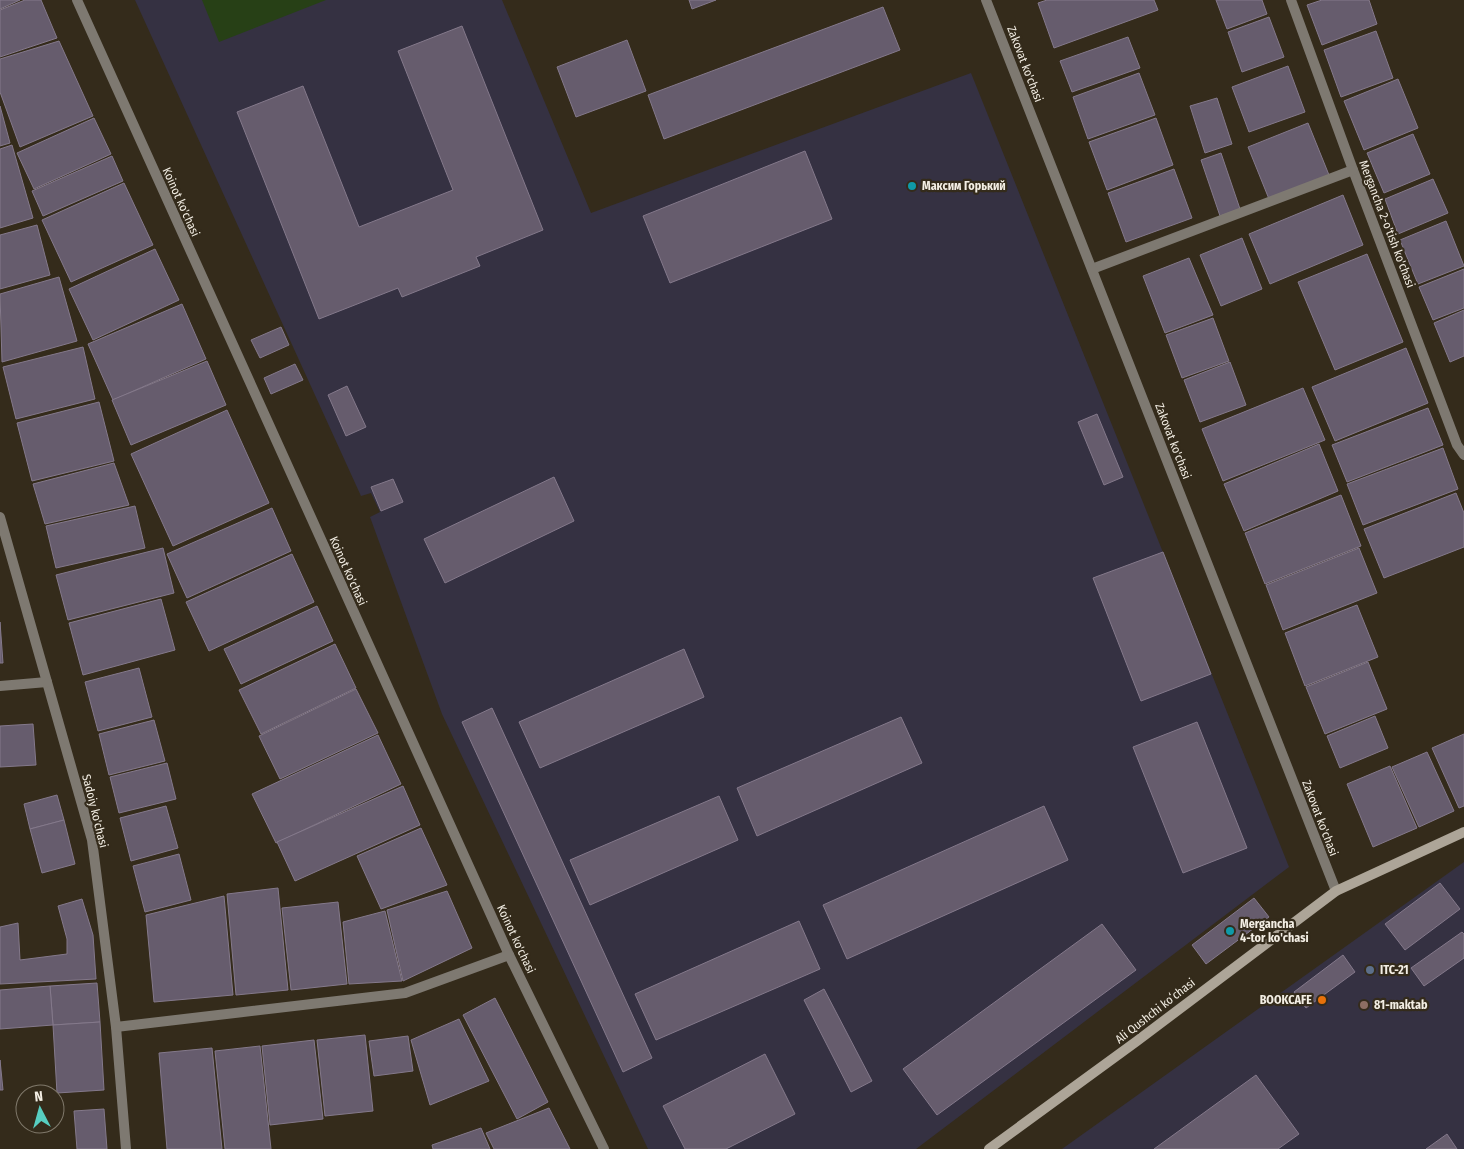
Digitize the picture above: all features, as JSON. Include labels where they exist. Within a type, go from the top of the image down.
[{"type":"main road","points":[[1336,891],[1464,832]]},
{"type":"main road","name":"Ali Qushchi koʻchasi","points":[[989,1149],[1138,1041],[1336,891]]},
{"type":"street","name":"Koinot ko'chasi","points":[[77,0],[509,954],[604,1149]]},
{"type":"street","name":"Zakovat ko'chasi","points":[[986,0],[1336,891]]},
{"type":"street","name":"Mergancha 2-o'tish ko'chasi","points":[[1292,0],[1353,170],[1458,445],[1464,455]]},
{"type":"street","points":[[1092,269],[1353,170]]},
{"type":"street","name":"Sadoiy ko'chasi","points":[[0,518],[92,840],[116,1027],[126,1149]]},
{"type":"street","points":[[0,686],[47,682]]},
{"type":"street","points":[[116,1027],[404,992],[509,954]]},
{"type":"shaded area","points":[[135,0],[502,0],[591,213],[971,73],[1289,867],[916,1149],[648,1149],[442,714],[370,517],[380,512],[371,493],[361,496]]},
{"type":"shaded area","name":"81-maktab","points":[[1464,862],[1464,1149],[1062,1149]]},
{"type":"green space","points":[[202,0],[326,0],[219,42]]},
{"type":"building","points":[[0,0],[20,0],[0,9]]},
{"type":"building","points":[[25,0],[41,0],[57,38],[0,57],[0,10]]},
{"type":"building","points":[[689,0],[716,0],[692,9]]},
{"type":"building","points":[[1047,0],[1154,0],[1158,10],[1054,48],[1038,3]]},
{"type":"building","points":[[1216,0],[1262,0],[1267,14],[1227,29]]},
{"type":"building","points":[[1322,0],[1369,0],[1377,24],[1322,45],[1307,5]]},
{"type":"building","points":[[883,7],[900,50],[664,139],[648,95]]},
{"type":"building","points":[[1269,17],[1284,57],[1242,72],[1228,32]]},
{"type":"building","points":[[462,26],[543,230],[476,257],[480,266],[402,297],[398,288],[319,319],[237,112],[303,86],[359,227],[453,190],[398,51]]},
{"type":"building","points":[[1376,31],[1393,78],[1341,97],[1324,50]]},
{"type":"building","points":[[1128,37],[1140,68],[1072,92],[1060,61]]},
{"type":"building","points":[[627,40],[646,91],[576,117],[557,67]]},
{"type":"building","points":[[59,41],[93,116],[20,147],[0,92],[0,59]]},
{"type":"building","points":[[1288,66],[1305,112],[1249,132],[1232,87]]},
{"type":"building","points":[[1139,73],[1155,115],[1088,139],[1073,97]]},
{"type":"building","points":[[1398,79],[1418,128],[1364,150],[1344,101]]},
{"type":"building","points":[[1217,98],[1232,144],[1205,153],[1190,106]]},
{"type":"building","points":[[0,106],[10,143],[0,146]]},
{"type":"building","points":[[94,118],[111,154],[34,189],[17,153]]},
{"type":"building","points":[[1156,118],[1173,165],[1107,190],[1089,142]]},
{"type":"building","points":[[1308,123],[1329,175],[1269,199],[1248,147]]},
{"type":"building","points":[[1413,134],[1430,174],[1384,193],[1367,153]]},
{"type":"building","points":[[12,145],[33,218],[0,228],[0,149]]},
{"type":"building","points":[[805,151],[832,219],[670,283],[643,216]]},
{"type":"building","points":[[1221,153],[1240,209],[1220,216],[1201,160]]},
{"type":"building","points":[[112,156],[123,181],[43,216],[32,191]]},
{"type":"building","points":[[1174,169],[1192,218],[1126,242],[1108,193]]},
{"type":"building","points":[[1433,179],[1448,213],[1398,234],[1385,199]]},
{"type":"building","points":[[124,183],[153,245],[71,282],[42,220]]},
{"type":"building","points":[[1343,195],[1363,245],[1270,284],[1249,234]]},
{"type":"building","points":[[1446,221],[1464,266],[1418,284],[1400,240]]},
{"type":"building","points":[[37,225],[50,275],[0,289],[0,235]]},
{"type":"building","points":[[1242,238],[1262,289],[1221,306],[1200,255]]},
{"type":"building","points":[[155,249],[179,300],[93,340],[69,289]]},
{"type":"building","points":[[1367,254],[1403,342],[1335,370],[1298,282]]},
{"type":"building","points":[[1189,258],[1213,315],[1165,333],[1143,276]]},
{"type":"building","points":[[1464,269],[1464,308],[1433,320],[1419,287]]},
{"type":"building","points":[[59,277],[77,341],[2,362],[0,294]]},
{"type":"building","points":[[182,304],[206,359],[113,400],[88,344]]},
{"type":"building","points":[[1464,310],[1464,356],[1450,362],[1434,323]]},
{"type":"building","points":[[1213,318],[1229,361],[1182,378],[1166,335]]},
{"type":"building","points":[[281,327],[289,345],[260,358],[251,340]]},
{"type":"building","points":[[83,347],[95,399],[16,419],[3,367]]},
{"type":"building","points":[[1406,348],[1428,403],[1335,441],[1312,387]]},
{"type":"building","points":[[207,361],[226,405],[131,445],[112,400]]},
{"type":"building","points":[[1230,362],[1246,405],[1200,422],[1184,380]]},
{"type":"building","points":[[295,364],[303,380],[271,394],[264,378]]},
{"type":"building","points":[[347,386],[366,427],[346,436],[328,395]]},
{"type":"building","points":[[1303,388],[1325,440],[1223,481],[1202,429]]},
{"type":"building","points":[[99,402],[114,461],[32,481],[17,423]]},
{"type":"building","points":[[1428,408],[1443,445],[1347,482],[1332,445]]},
{"type":"building","points":[[227,410],[269,503],[173,546],[131,454]]},
{"type":"building","points":[[1097,414],[1123,477],[1104,485],[1078,422]]},
{"type":"building","points":[[1319,444],[1338,491],[1244,531],[1224,484]]},
{"type":"building","points":[[1443,448],[1458,489],[1363,525],[1347,484]]},
{"type":"building","points":[[114,463],[129,505],[45,524],[33,484]]},
{"type":"building","points":[[554,477],[574,521],[445,583],[424,539]]},
{"type":"building","points":[[393,479],[403,502],[381,511],[371,487]]},
{"type":"building","points":[[1456,493],[1464,513],[1464,547],[1384,578],[1364,529]]},
{"type":"building","points":[[1341,495],[1361,546],[1265,584],[1245,533]]},
{"type":"building","points":[[135,506],[145,548],[56,568],[46,526]]},
{"type":"building","points":[[272,508],[291,551],[187,598],[167,554]]},
{"type":"building","points":[[163,548],[174,593],[68,620],[56,575]]},
{"type":"building","points":[[1359,548],[1377,593],[1283,630],[1266,585]]},
{"type":"building","points":[[1163,552],[1211,674],[1141,701],[1093,578]]},
{"type":"building","points":[[292,554],[314,602],[209,651],[186,602]]},
{"type":"building","points":[[161,599],[175,650],[83,675],[69,623]]},
{"type":"building","points":[[1357,605],[1378,657],[1305,686],[1285,633]]},
{"type":"building","points":[[317,606],[333,641],[241,684],[224,649]]},
{"type":"building","points":[[0,622],[3,663],[0,663]]},
{"type":"building","points":[[335,644],[356,688],[261,734],[239,690]]},
{"type":"building","points":[[684,649],[704,697],[540,768],[519,722]]},
{"type":"building","points":[[1368,662],[1387,709],[1325,734],[1306,687]]},
{"type":"building","points":[[139,668],[152,717],[98,731],[85,682]]},
{"type":"building","points":[[356,689],[378,733],[280,779],[259,736]]},
{"type":"building","points":[[492,708],[652,1058],[623,1072],[462,722]]},
{"type":"building","points":[[1375,716],[1388,748],[1340,768],[1327,736]]},
{"type":"building","points":[[901,717],[922,763],[757,836],[737,788]]},
{"type":"building","points":[[154,720],[165,761],[109,775],[99,734]]},
{"type":"building","points":[[1197,722],[1247,848],[1183,873],[1133,747]]},
{"type":"building","points":[[33,724],[36,765],[0,767],[0,726]]},
{"type":"building","points":[[1464,734],[1464,806],[1459,808],[1432,748]]},
{"type":"building","points":[[378,735],[401,784],[276,843],[252,794]]},
{"type":"building","points":[[1427,752],[1454,811],[1419,827],[1392,767]]},
{"type":"building","points":[[167,763],[176,799],[119,813],[110,777]]},
{"type":"building","points":[[1390,766],[1417,828],[1373,847],[1347,784]]},
{"type":"building","points":[[403,786],[420,825],[295,881],[277,842]]},
{"type":"building","points":[[57,795],[64,820],[30,829],[24,804]]},
{"type":"building","points":[[719,796],[738,840],[590,905],[570,860]]},
{"type":"building","points":[[166,806],[178,848],[131,861],[120,818]]},
{"type":"building","points":[[1044,806],[1068,860],[847,959],[823,905]]},
{"type":"building","points":[[64,820],[75,864],[42,873],[30,829]]},
{"type":"building","points":[[421,828],[447,885],[381,909],[357,856]]},
{"type":"building","points":[[179,854],[191,900],[145,912],[133,866]]},
{"type":"building","points":[[1440,883],[1460,909],[1405,950],[1385,924]]},
{"type":"building","points":[[278,888],[288,990],[236,995],[227,894]]},
{"type":"building","points":[[447,891],[472,948],[403,981],[387,910]]},
{"type":"building","points":[[224,896],[233,995],[154,1002],[146,915]]},
{"type":"building","name":"Mergancha 4-tor ko'chasi","points":[[1254,898],[1269,917],[1206,964],[1192,945]]},
{"type":"building","points":[[82,899],[93,935],[96,979],[0,984],[0,927],[18,923],[20,960],[67,954],[67,939],[58,906]]},
{"type":"building","points":[[338,902],[347,984],[291,990],[282,908]]},
{"type":"building","points":[[385,911],[402,981],[349,984],[343,922]]},
{"type":"building","points":[[799,921],[820,969],[656,1040],[635,994]]},
{"type":"building","points":[[1102,924],[1136,970],[937,1115],[903,1069]]},
{"type":"building","points":[[1462,932],[1464,934],[1464,958],[1424,986],[1411,968]]},
{"type":"building","points":[[1343,955],[1355,972],[1306,1008],[1294,992]]},
{"type":"building","points":[[97,983],[100,1022],[53,1025],[50,986]]},
{"type":"building","points":[[50,986],[53,1025],[0,1029],[0,990]]},
{"type":"building","points":[[824,989],[872,1081],[851,1092],[804,1000]]},
{"type":"building","points":[[495,998],[548,1102],[517,1119],[463,1015]]},
{"type":"building","points":[[459,1019],[489,1081],[430,1105],[411,1040]]},
{"type":"building","points":[[100,1022],[104,1090],[65,1092],[65,1084],[56,1084],[53,1025]]},
{"type":"building","points":[[365,1035],[373,1111],[325,1116],[317,1040]]},
{"type":"building","points":[[408,1036],[413,1071],[374,1076],[369,1041]]},
{"type":"building","points":[[314,1040],[323,1119],[270,1125],[262,1046]]},
{"type":"building","points":[[260,1046],[271,1149],[225,1149],[215,1051]]},
{"type":"building","points":[[212,1048],[222,1149],[167,1149],[159,1053]]},
{"type":"building","points":[[765,1054],[795,1114],[726,1149],[685,1149],[663,1106]]},
{"type":"building","points":[[0,1060],[3,1090],[0,1090]]},
{"type":"building","points":[[1256,1075],[1299,1134],[1278,1149],[1154,1149]]},
{"type":"building","points":[[549,1108],[570,1149],[494,1149],[486,1133]]},
{"type":"building","points":[[104,1109],[107,1149],[77,1149],[74,1111]]},
{"type":"building","points":[[481,1128],[490,1149],[433,1149],[432,1145]]},
{"type":"building","points":[[1447,1134],[1457,1149],[1426,1149]]},
{"type":"place","name":"Максим Горький","points":[[912,186]]},
{"type":"place","name":"Mergancha 4-tor ko'chasi","points":[[1230,931]]},
{"type":"place","name":"ITC-21","points":[[1370,970]]},
{"type":"place","name":"BOOKCAFE","points":[[1322,1000]]},
{"type":"place","name":"81-maktab","points":[[1364,1005]]}]
